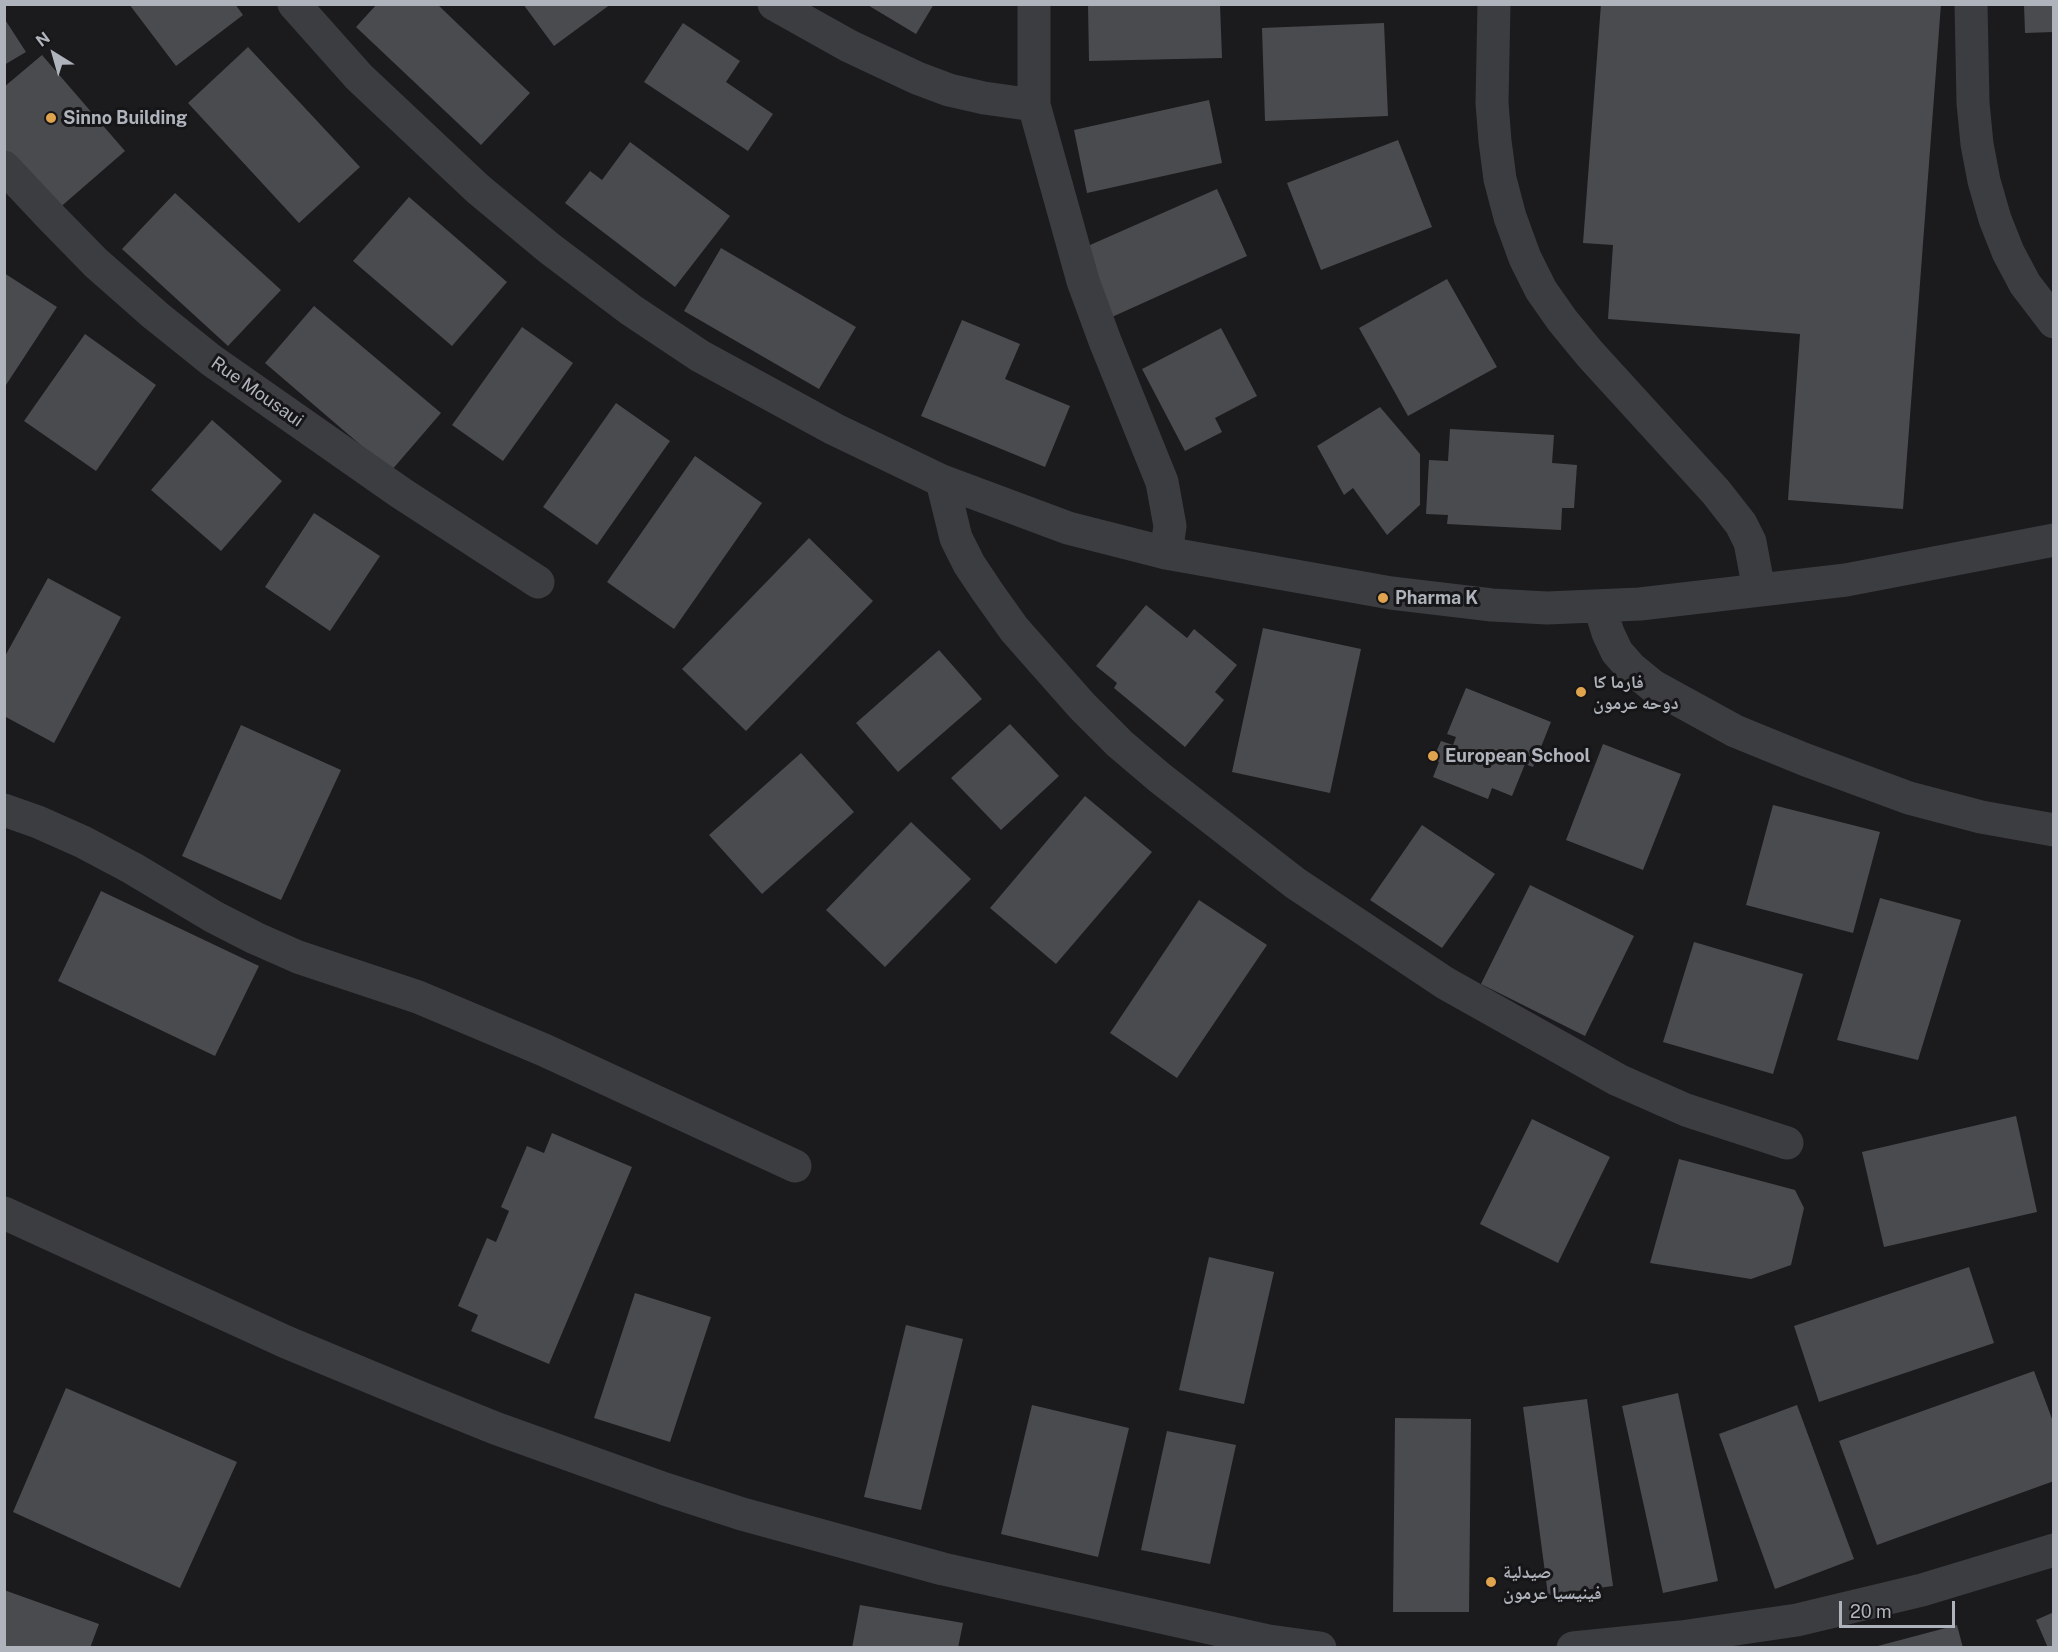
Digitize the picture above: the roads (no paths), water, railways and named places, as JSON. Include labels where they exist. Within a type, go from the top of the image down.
[{"type":"street","points":[[294,4],[359,77],[478,189],[549,248],[631,310],[700,356],[771,396],[942,481],[1068,528],[1166,553],[1391,593],[1447,601],[1547,608],[1640,604],[1846,580],[2054,540]]},
{"type":"street","points":[[774,4],[849,46],[917,78],[949,90],[1034,105]]},
{"type":"street","points":[[1034,4],[1034,105],[1083,281],[1162,482],[1170,526],[1166,553]]},
{"type":"street","points":[[1494,4],[1492,103],[1495,141],[1500,179],[1510,218],[1525,258],[1541,290],[1562,320],[1590,354],[1716,492],[1741,524],[1750,542],[1759,590]]},
{"type":"street","points":[[1971,4],[1973,103],[1984,181],[2008,252],[2025,284],[2054,321]]},
{"type":"street","name":"Rue Mousaui","points":[[4,167],[96,262],[155,315],[211,360],[401,493],[538,582]]},
{"type":"street","points":[[942,481],[956,538],[969,564],[1000,610],[1082,706],[1120,744],[1160,778],[1295,883],[1445,983],[1618,1080],[1686,1110],[1787,1143]]},
{"type":"street","points":[[1599,607],[1617,652],[1631,668],[1653,686],[1734,731],[1909,798],[1981,817],[2054,830]]},
{"type":"street","points":[[4,810],[83,842],[255,938],[298,957],[418,997],[544,1050],[795,1166]]},
{"type":"street","points":[[4,1213],[277,1337],[416,1396],[665,1489],[742,1514],[944,1569],[1269,1641],[1320,1647]]},
{"type":"street","points":[[1573,1647],[1681,1637],[1797,1620],[1922,1590],[2054,1550]]},
{"type":"place","name":"Sinno Building","points":[[51,118]]},
{"type":"place","name":"Pharma K","points":[[1383,598]]},
{"type":"place","name":"فارما كا دوحه عرمون","points":[[1581,692]]},
{"type":"place","name":"European School","points":[[1433,756]]},
{"type":"place","name":"صيدلية فينيسيا عرمون","points":[[1491,1582]]}]
